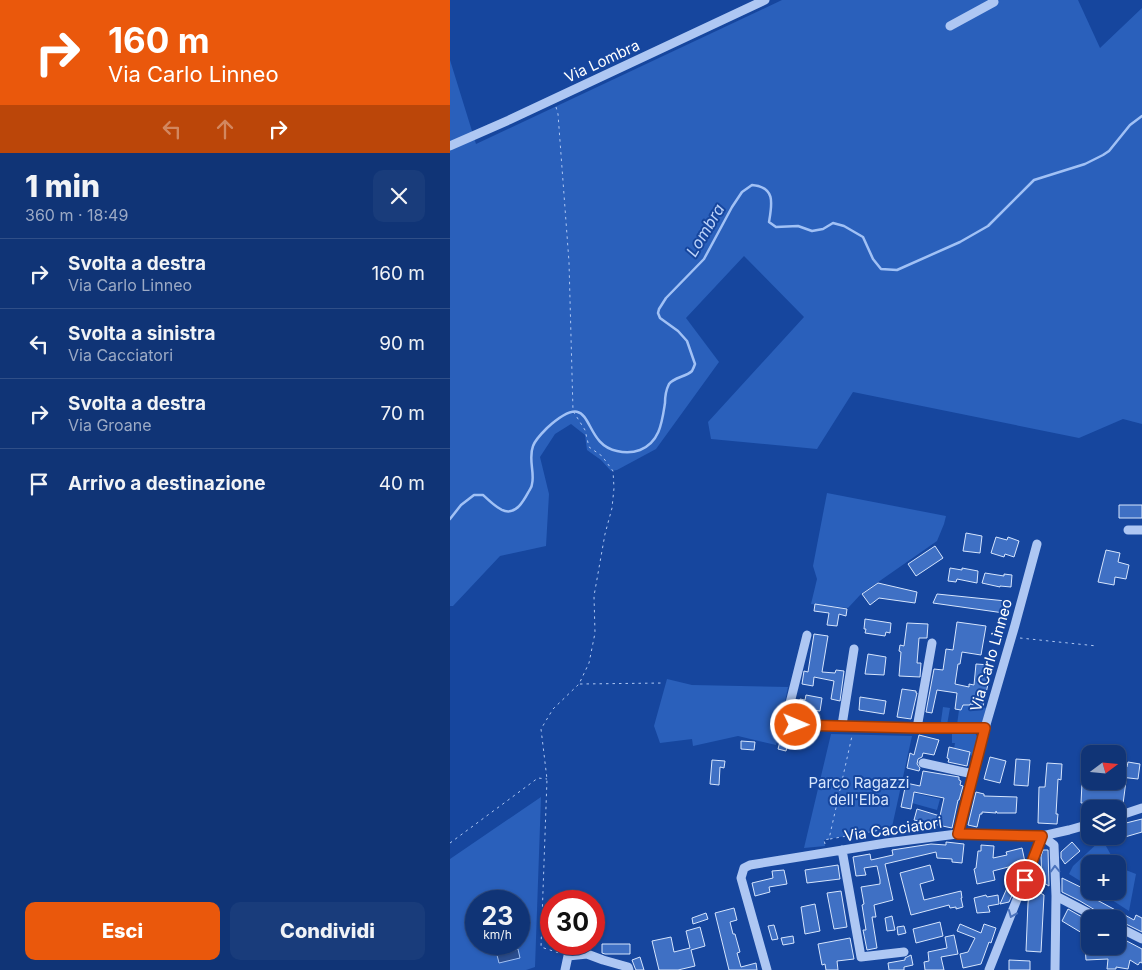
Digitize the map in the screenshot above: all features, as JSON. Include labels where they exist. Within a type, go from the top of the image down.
[{"type":"street","name":"Via Lombra","points":[[450,146],[554,100],[765,0]]},
{"type":"street","points":[[950,26],[996,1]]},
{"type":"street","points":[[1128,530],[1142,530]]},
{"type":"street","name":"Via Carlo Linneo","points":[[958,834],[1036,544]]},
{"type":"street","points":[[807,635],[787,715],[788,719],[796,725],[985,728]]},
{"type":"street","points":[[917,728],[932,643]]},
{"type":"street","points":[[842,725],[854,649]]},
{"type":"street","points":[[923,763],[973,774]]},
{"type":"street","points":[[1126,813],[1142,808]]},
{"type":"street","name":"Via Cacciatori","points":[[767,970],[741,878],[744,868],[750,864],[890,842],[958,834],[1042,836],[1081,826]]},
{"type":"street","points":[[989,970],[1042,836],[1054,845],[1056,896],[1055,970]]},
{"type":"street","points":[[842,850],[860,957],[904,952]]},
{"type":"street","points":[[1056,896],[1083,910]]},
{"type":"street","points":[[1126,931],[1142,940]]},
{"type":"street","points":[[565,970],[568,956],[587,954],[629,969]]},
{"type":"path","points":[[554,100],[558,114],[569,262],[573,411],[585,430],[589,447],[602,456],[613,471],[614,488],[612,508],[605,534],[594,596],[595,633],[589,663],[579,684],[553,709],[541,729],[547,779],[541,947],[568,956]]},
{"type":"path","points":[[1012,637],[1097,646]]},
{"type":"path","points":[[579,684],[664,683]]},
{"type":"path","points":[[854,726],[829,839],[886,829],[890,842]]},
{"type":"path","points":[[450,843],[538,778],[547,779]]},
{"type":"green space","points":[[782,0],[1078,0],[1100,48],[1142,8],[1142,424],[1123,419],[1079,438],[853,392],[817,449],[711,439],[708,422],[804,317],[744,256],[686,318],[719,362],[656,449],[617,470],[611,471],[601,460],[587,450],[585,435],[571,424],[555,434],[540,457],[549,494],[546,546],[500,556],[453,606],[450,606],[450,60],[476,144]]},
{"type":"green space","points":[[827,493],[946,516],[937,541],[861,594],[848,608],[811,604],[817,579],[813,566]]},
{"type":"green space","points":[[667,679],[692,685],[788,687],[776,745],[738,736],[693,746],[692,739],[660,743],[654,726]]},
{"type":"green space","points":[[963,705],[987,708],[984,721],[977,726],[957,725],[959,710],[961,710]]},
{"type":"green space","points":[[943,707],[950,708],[947,725],[942,724],[941,721]]},
{"type":"green space","points":[[952,733],[975,733],[978,738],[973,756],[970,755],[970,752],[954,749],[955,743],[952,743]]},
{"type":"green space","name":"Parco Ragazzi dell'Elba","points":[[831,734],[912,736],[892,827],[824,840],[825,846],[804,848]]},
{"type":"green space","points":[[914,793],[940,799],[937,810],[912,803]]},
{"type":"green space","points":[[541,797],[535,967],[526,970],[450,970],[450,859]]},
{"type":"green space","points":[[1096,845],[1105,845],[1111,855],[1085,855]]},
{"type":"green space","points":[[1081,859],[1081,881],[1069,874],[1073,866]]},
{"type":"green space","points":[[1126,870],[1136,874],[1129,911],[1112,900],[1126,900]]},
{"type":"shaded area","points":[[497,955],[519,955],[520,958],[499,963]]},
{"type":"building","points":[[1119,505],[1142,505],[1142,518],[1119,518]]},
{"type":"building","points":[[966,533],[982,536],[980,553],[963,551]]},
{"type":"building","points":[[996,537],[1007,540],[1008,537],[1019,541],[1014,557],[1005,554],[1004,557],[991,553]]},
{"type":"building","points":[[935,546],[943,558],[916,576],[908,564]]},
{"type":"building","points":[[1106,550],[1120,553],[1118,562],[1129,565],[1126,579],[1115,577],[1114,585],[1098,582]]},
{"type":"building","points":[[950,568],[978,571],[977,583],[957,579],[956,582],[948,581]]},
{"type":"building","points":[[985,573],[1004,576],[1004,574],[1012,575],[1011,587],[1000,587],[982,583]]},
{"type":"building","points":[[878,583],[917,592],[915,603],[879,598],[870,605],[862,594]]},
{"type":"building","points":[[937,594],[1006,601],[1004,613],[933,603]]},
{"type":"building","points":[[815,604],[847,609],[846,616],[839,614],[837,626],[827,625],[829,613],[814,611]]},
{"type":"building","points":[[865,619],[891,623],[890,633],[886,632],[885,636],[865,633]]},
{"type":"building","points":[[957,622],[986,626],[981,655],[962,652],[955,684],[969,687],[969,684],[974,685],[976,664],[990,665],[989,680],[983,706],[970,704],[963,705],[961,710],[955,709],[957,693],[937,690],[932,713],[926,712],[934,669],[943,670],[946,649],[953,650]]},
{"type":"building","points":[[907,623],[928,624],[927,638],[919,638],[917,663],[921,663],[920,677],[899,676],[901,652],[899,651],[900,645],[904,646]]},
{"type":"building","points":[[814,634],[828,636],[822,672],[835,673],[836,670],[844,671],[840,701],[831,699],[834,681],[814,677],[813,686],[802,684],[804,671],[808,672]]},
{"type":"building","points":[[868,654],[886,657],[884,675],[865,674]]},
{"type":"building","points":[[902,689],[916,691],[917,693],[911,719],[897,717]]},
{"type":"building","points":[[806,695],[822,698],[820,711],[799,708],[800,699],[805,700]]},
{"type":"building","points":[[860,697],[886,701],[884,714],[859,710]]},
{"type":"building","points":[[782,734],[790,736],[786,751],[778,749]]},
{"type":"building","points":[[919,735],[939,740],[934,755],[923,753],[922,757],[918,759],[919,771],[907,768],[910,753],[914,755]]},
{"type":"building","points":[[741,741],[755,742],[754,750],[741,749]]},
{"type":"building","points":[[949,747],[970,752],[967,766],[948,762]]},
{"type":"building","points":[[990,757],[1006,761],[1000,783],[984,779]]},
{"type":"building","points":[[1016,759],[1030,760],[1028,786],[1014,785]]},
{"type":"building","points":[[712,760],[725,761],[724,768],[720,767],[719,785],[710,784]]},
{"type":"building","points":[[1128,762],[1140,764],[1138,779],[1126,778]]},
{"type":"building","points":[[1047,763],[1062,764],[1061,780],[1058,779],[1057,824],[1038,823],[1039,787],[1045,787]]},
{"type":"building","points":[[923,771],[959,777],[960,785],[963,786],[952,828],[914,820],[917,809],[940,816],[944,798],[914,792],[911,809],[901,807],[906,783],[920,786]]},
{"type":"building","points":[[1082,790],[1125,790],[1124,800],[1081,800]]},
{"type":"building","points":[[976,792],[984,794],[984,796],[1017,797],[1016,813],[982,812],[977,827],[968,825]]},
{"type":"building","points":[[1142,819],[1142,832],[1126,837],[1126,823]]},
{"type":"building","points":[[946,842],[964,844],[962,863],[952,862],[952,859],[937,858],[936,852],[885,864],[893,900],[874,905],[876,917],[872,917],[877,948],[867,950],[863,930],[866,930],[861,887],[880,884],[880,880],[877,866],[864,868],[866,875],[856,876],[853,857],[870,854],[871,860],[893,855],[892,850],[931,844],[946,845]]},
{"type":"building","points":[[1072,842],[1080,851],[1065,864],[1061,858],[1061,852]]},
{"type":"building","points":[[981,845],[994,846],[993,858],[1007,855],[1006,852],[1022,848],[1025,862],[993,871],[995,880],[977,884],[974,869],[976,868],[978,851],[981,851]]},
{"type":"building","points":[[1043,850],[1048,850],[1049,886],[1042,882],[1041,856]]},
{"type":"building","points":[[838,865],[840,879],[807,883],[805,870]]},
{"type":"building","points":[[930,865],[934,880],[920,884],[924,900],[961,891],[963,907],[956,909],[956,907],[950,908],[949,905],[911,915],[900,873]]},
{"type":"building","points":[[784,870],[787,884],[769,887],[770,892],[755,896],[752,883],[773,878],[772,871]]},
{"type":"building","points":[[1062,878],[1081,887],[1081,900],[1097,900],[1116,910],[1095,910],[1062,892]]},
{"type":"building","points":[[1030,887],[1044,895],[1041,952],[1026,951]]},
{"type":"building","points":[[1007,888],[1014,891],[1009,902],[1000,904]]},
{"type":"building","points":[[841,891],[847,927],[834,929],[827,893]]},
{"type":"building","points":[[986,895],[987,897],[998,895],[999,904],[988,906],[990,912],[977,913],[974,898]]},
{"type":"building","points":[[815,904],[820,931],[805,934],[801,907]]},
{"type":"building","points":[[734,908],[737,920],[730,922],[740,952],[737,953],[741,967],[756,963],[757,970],[729,970],[715,913]]},
{"type":"building","points":[[1068,909],[1081,916],[1081,932],[1062,921]]},
{"type":"building","points":[[706,913],[708,919],[693,924],[692,918]]},
{"type":"building","points":[[1136,915],[1142,918],[1142,932],[1126,924],[1126,916],[1134,920]]},
{"type":"building","points":[[892,916],[895,930],[887,931],[885,918]]},
{"type":"building","points":[[940,922],[943,936],[916,943],[913,929]]},
{"type":"building","points":[[960,924],[981,933],[984,924],[996,928],[981,964],[963,968],[960,954],[968,952],[975,938],[957,931]]},
{"type":"building","points":[[774,925],[778,939],[772,940],[768,926]]},
{"type":"building","points":[[904,926],[906,933],[898,935],[897,927]]},
{"type":"building","points":[[700,927],[705,946],[691,950],[695,966],[678,970],[659,970],[652,941],[671,937],[674,952],[690,948],[686,931]]},
{"type":"building","points":[[954,935],[958,954],[941,957],[944,970],[925,970],[924,962],[929,961],[928,952],[947,948],[945,937]]},
{"type":"building","points":[[793,936],[794,943],[783,945],[781,938]]},
{"type":"building","points":[[850,938],[854,959],[837,961],[838,970],[826,970],[825,964],[822,965],[818,944]]},
{"type":"building","points":[[1126,941],[1142,949],[1142,963],[1140,962],[1138,965],[1130,960],[1128,969],[1116,967],[1116,969],[1107,969],[1108,959],[1086,960],[1086,955],[1126,955]]},
{"type":"building","points":[[605,944],[630,944],[630,954],[605,954]]},
{"type":"building","points":[[911,955],[913,965],[904,967],[904,970],[889,970],[888,963],[905,960],[905,958]]},
{"type":"building","points":[[640,957],[644,970],[636,970],[632,960]]},
{"type":"building","points":[[1009,960],[1030,961],[1030,970],[1009,970]]},
{"type":"waterway","name":"Lombra","points":[[450,519],[461,505],[474,495],[483,495],[505,511],[517,508],[532,486],[531,456],[535,441],[547,428],[563,416],[574,412],[581,414],[597,438],[605,446],[617,451],[637,451],[652,442],[659,431],[669,384],[692,371],[695,364],[687,341],[678,331],[660,318],[659,309],[666,298],[704,259],[732,207],[742,192],[752,185],[760,186],[769,193],[771,197],[769,222],[776,227],[798,226],[812,231],[823,229],[833,223],[844,226],[863,237],[873,259],[881,269],[897,270],[960,242],[988,226],[1034,180],[1085,164],[1103,155],[1109,151],[1130,125],[1142,116]]},
{"type":"route","points":[[796,725],[985,728],[958,834],[1042,836],[1025,880]]}]
